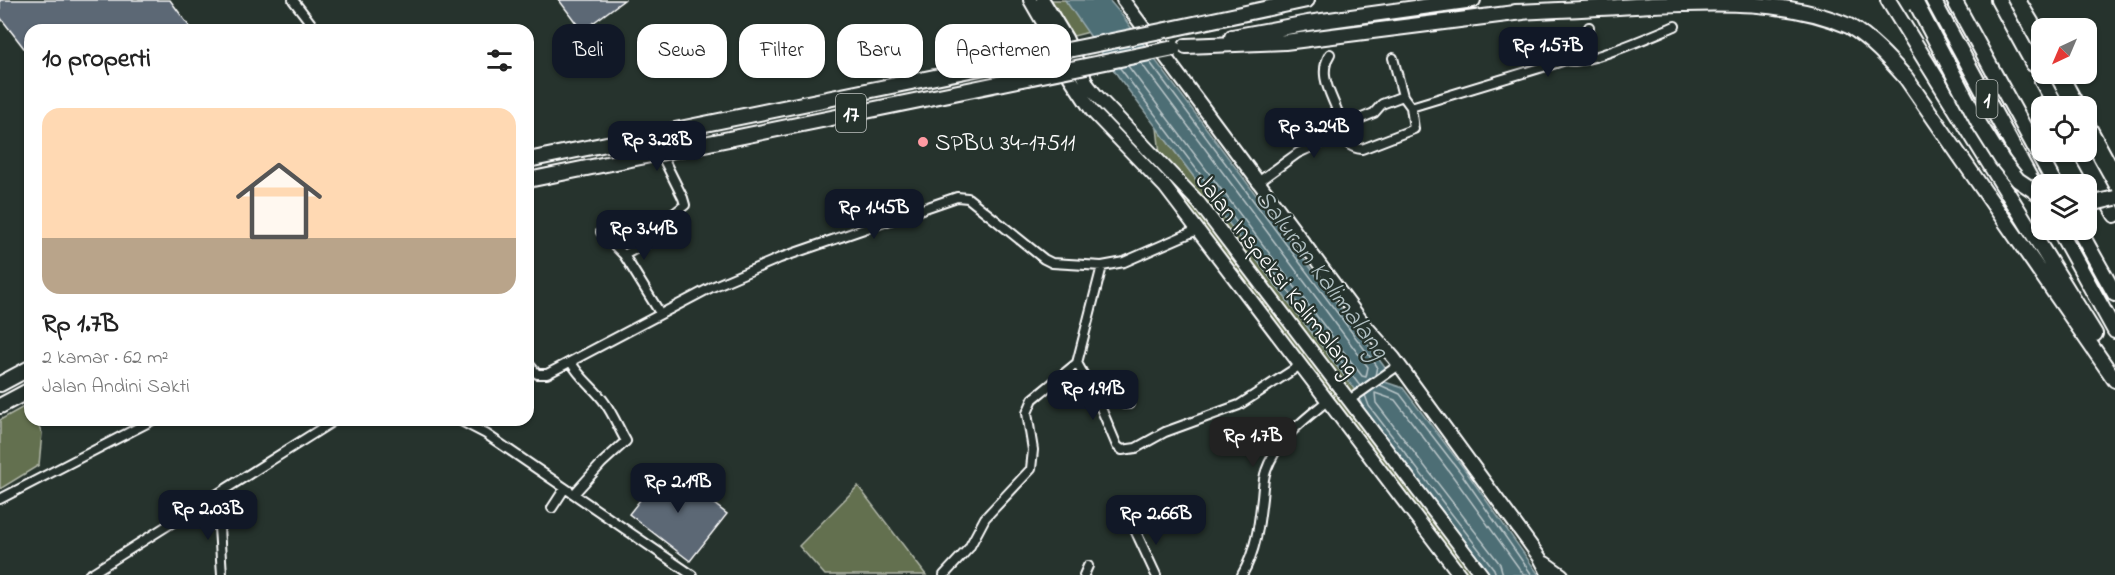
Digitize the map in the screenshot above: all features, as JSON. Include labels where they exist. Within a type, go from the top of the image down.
[{"type":"highway","points":[[1240,13],[1270,0]]},
{"type":"highway","name":"17","points":[[534,159],[1307,0]]},
{"type":"highway","name":"17","points":[[534,179],[1180,47],[1308,23],[1473,0]]},
{"type":"highway","points":[[1180,47],[1285,42],[1620,0]]},
{"type":"highway","points":[[1888,0],[2115,366]]},
{"type":"highway","name":"1","points":[[1933,0],[2031,177]]},
{"type":"highway","name":"1","points":[[1943,0],[2039,174]]},
{"type":"highway","name":"1","points":[[1954,0],[2050,174]]},
{"type":"highway","name":"1","points":[[1962,0],[2031,124]]},
{"type":"highway","points":[[1998,0],[2031,60]]},
{"type":"highway","points":[[1515,12],[1758,2],[1808,9],[1849,26],[1869,40],[1906,78],[2115,380]]},
{"type":"highway","points":[[1916,3],[1980,125],[2002,160],[2018,180],[2031,189]]},
{"type":"highway","points":[[2086,162],[2115,215]]},
{"type":"highway","points":[[2097,202],[2115,198]]},
{"type":"highway","points":[[2065,240],[2115,331]]},
{"type":"highway","points":[[2075,240],[2115,313]]},
{"type":"highway","points":[[2085,240],[2115,294]]},
{"type":"highway","points":[[2095,240],[2115,275]]},
{"type":"highway","points":[[0,385],[24,372]]},
{"type":"highway","points":[[0,404],[24,391]]},
{"type":"main road","name":"Jalan Inspeksi Kalimalang","points":[[1030,0],[1045,24]]},
{"type":"main road","name":"Jalan Inspeksi Kalimalang","points":[[1043,0],[1082,57],[1097,96],[1199,203],[1351,399],[1482,575]]},
{"type":"main road","points":[[1123,0],[1151,44],[1364,324],[1399,365],[1540,558],[1549,575]]},
{"type":"main road","points":[[1071,60],[1151,44]]},
{"type":"main road","points":[[534,164],[655,143],[981,78]]},
{"type":"main road","name":"Jalan Inspeksi Kalimalang","points":[[1071,78],[1092,111],[1151,171],[1460,575]]},
{"type":"main road","points":[[534,173],[655,143]]},
{"type":"main road","points":[[1151,171],[1161,162]]},
{"type":"main road","points":[[1540,558],[1562,575]]},
{"type":"street","points":[[293,0],[311,24]]},
{"type":"street","points":[[1411,107],[1566,60],[1575,62],[1605,53],[1675,26]]},
{"type":"street","points":[[1566,60],[1570,53],[1586,43],[1589,27]]},
{"type":"street","points":[[1330,54],[1324,70],[1332,102],[1345,140],[1354,148],[1362,149],[1414,129],[1411,107],[1403,96],[1393,57]]},
{"type":"street","points":[[1258,182],[1298,153],[1374,114],[1382,104],[1403,96]]},
{"type":"street","points":[[624,255],[653,240],[659,225],[685,205],[668,165],[655,143]]},
{"type":"street","points":[[534,370],[541,375],[572,362],[712,287],[780,258],[957,197],[968,198],[1052,263],[1102,266],[1141,257],[1197,230]]},
{"type":"street","points":[[601,232],[624,255],[660,313]]},
{"type":"street","points":[[944,575],[969,548],[986,518],[1031,469],[1033,450],[1027,413],[1033,399],[1077,363],[1102,266]]},
{"type":"street","points":[[572,362],[585,382],[607,405],[626,441],[574,494]]},
{"type":"street","points":[[1077,363],[1098,401],[1120,450],[1144,444],[1165,432],[1239,405],[1299,366]]},
{"type":"street","points":[[1351,399],[1399,365]]},
{"type":"street","points":[[1098,401],[1115,395],[1124,404],[1129,404]]},
{"type":"street","points":[[1242,575],[1256,545],[1266,472],[1269,465],[1280,443],[1327,401]]},
{"type":"street","points":[[0,499],[141,426]]},
{"type":"street","points":[[89,575],[217,500],[326,426]]},
{"type":"street","points":[[471,426],[486,434],[692,575]]},
{"type":"street","points":[[552,508],[565,488]]},
{"type":"street","points":[[217,500],[222,575]]},
{"type":"street","points":[[1135,530],[1154,574]]},
{"type":"street","points":[[1084,575],[1088,566]]},
{"type":"green space","points":[[1043,0],[1065,0],[1089,32],[1071,37],[1071,24],[1058,24]]},
{"type":"green space","points":[[1157,128],[1358,394],[1363,409],[1491,575],[1460,575],[1151,171],[1161,162]]},
{"type":"green space","points":[[24,407],[24,426],[39,426],[42,433],[39,465],[0,489],[0,420]]},
{"type":"green space","points":[[858,486],[926,575],[825,575],[799,546]]},
{"type":"water","points":[[1065,0],[1109,0],[1121,14],[1386,369],[1380,375],[1385,382],[1403,388],[1465,470],[1539,575],[1491,575],[1363,409],[1358,394],[1120,79]]},
{"type":"building","points":[[0,0],[170,0],[188,24],[24,24],[24,48],[0,17]]},
{"type":"building","points":[[559,0],[624,0],[591,24],[577,24]]},
{"type":"building","points":[[666,467],[727,514],[690,561],[629,514]]},
{"type":"railway","points":[[2027,0],[2038,18]]},
{"type":"railway","points":[[2074,84],[2115,159]]},
{"type":"place","name":"SPBU 34-17511","points":[[923,142]]},
{"type":"water label","name":"Saluran Kalimalang","points":[[1323,273]]}]
